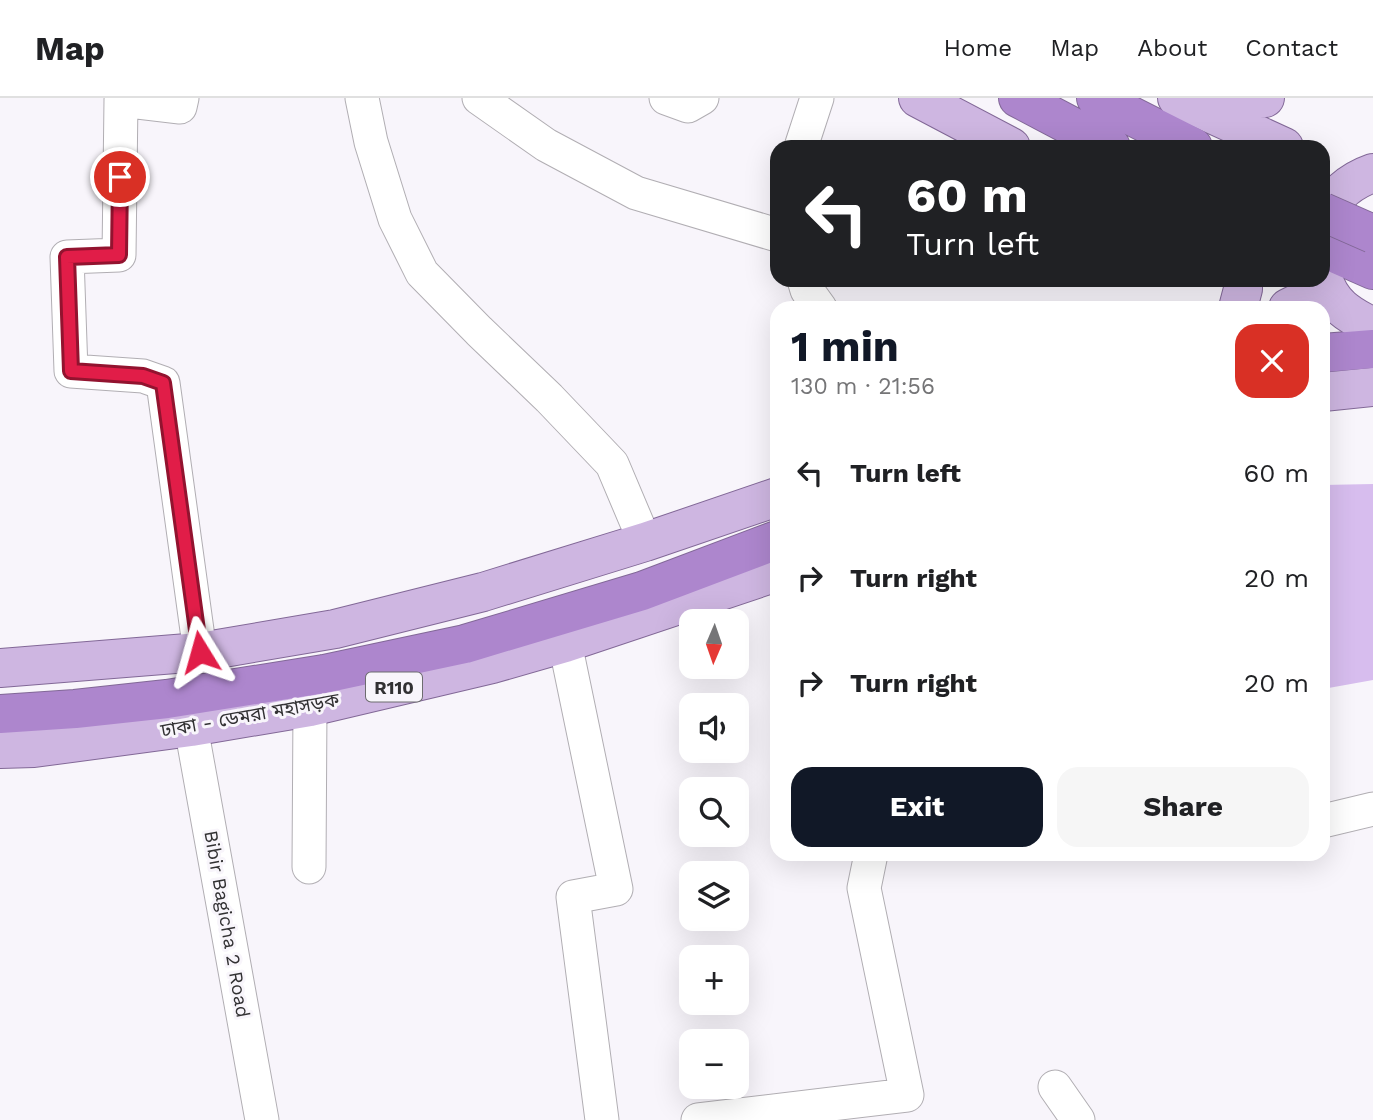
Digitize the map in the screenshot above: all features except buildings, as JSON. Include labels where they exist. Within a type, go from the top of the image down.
[{"type":"highway","points":[[1018,98],[1098,140]]},
{"type":"highway","points":[[1096,98],[1179,140]]},
{"type":"highway","points":[[1330,215],[1373,234]]},
{"type":"highway","points":[[1330,251],[1373,270]]},
{"type":"highway","points":[[1330,352],[1373,349]]},
{"type":"highway","points":[[0,714],[167,699],[324,674],[465,644],[642,591],[770,543]]},
{"type":"main road","points":[[918,98],[998,140]]},
{"type":"main road","points":[[1177,98],[1269,140]]},
{"type":"main road","points":[[1207,98],[1265,98]]},
{"type":"main road","points":[[1330,206],[1351,173]]},
{"type":"main road","points":[[1295,301],[1312,287]]},
{"type":"main road","points":[[1322,287],[1344,312],[1373,327]]},
{"type":"main road","points":[[1330,391],[1373,387]]},
{"type":"main road","points":[[0,668],[200,652],[335,629],[483,592],[645,542],[770,499]]},
{"type":"main road","name":"ঢাকা - ডেমরা মহাসড়ক","points":[[0,749],[34,748],[191,727],[310,707],[492,664],[565,643],[770,574]]},
{"type":"street","points":[[182,98],[180,107],[121,100],[119,255],[67,257],[69,320],[71,371],[143,376],[163,383],[200,652]]},
{"type":"street","points":[[362,98],[371,142],[395,219],[422,273],[612,464],[645,542]]},
{"type":"street","points":[[479,98],[546,145],[636,193],[770,233]]},
{"type":"street","points":[[666,98],[688,106],[702,98]]},
{"type":"street","points":[[803,140],[817,98]]},
{"type":"street","points":[[565,643],[616,890],[573,897],[602,1120]]},
{"type":"street","points":[[309,867],[310,707]]},
{"type":"street","name":"Bibir Bagicha 2 Road","points":[[191,727],[262,1120]]},
{"type":"street","points":[[1330,819],[1373,809]]},
{"type":"street","points":[[698,1120],[909,1107],[864,888],[870,861]]},
{"type":"street","points":[[1055,1087],[1077,1120]]},
{"type":"shaded area","points":[[1373,484],[1373,680],[1330,688],[1330,485]]},
{"type":"route","points":[[120,177],[119,255],[67,257],[71,371],[143,376],[163,383],[200,652]]}]
